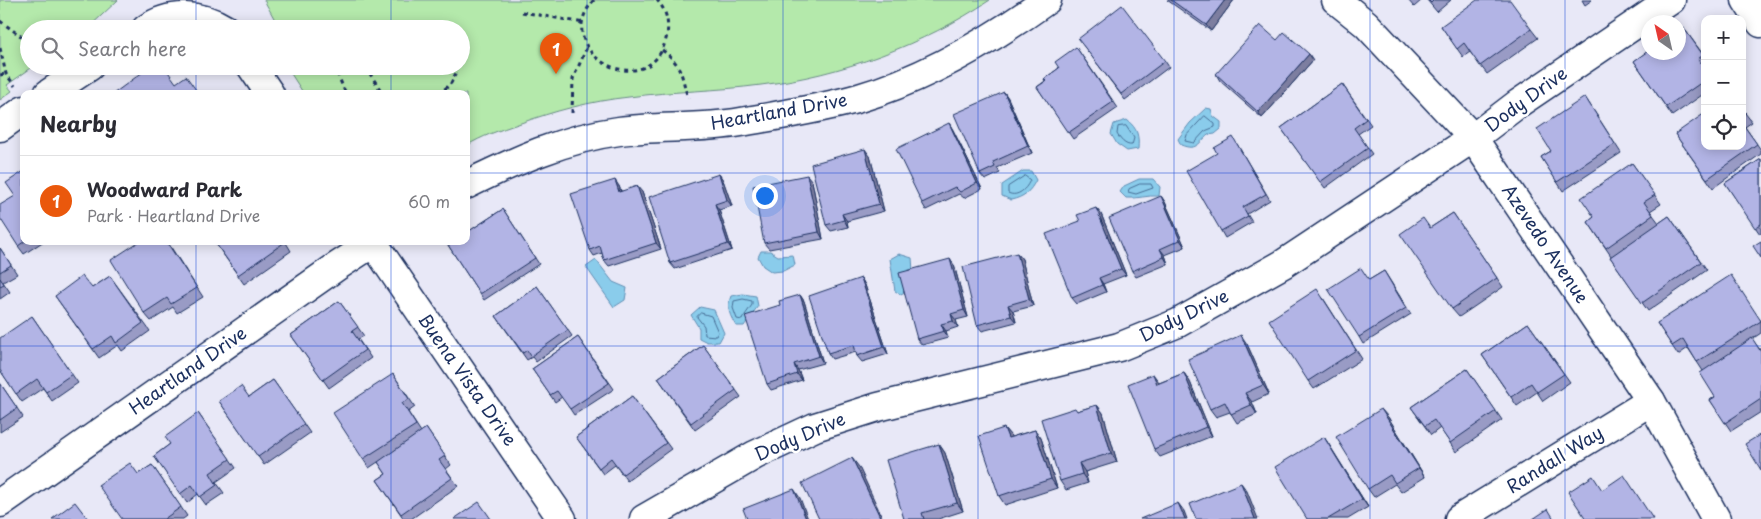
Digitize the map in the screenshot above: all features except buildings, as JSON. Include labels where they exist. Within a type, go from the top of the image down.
[{"type":"street","name":"Heartland Drive","points":[[470,183],[500,168],[572,141],[618,131],[738,122],[860,98],[921,74],[995,36],[1047,0]]},
{"type":"street","name":"Azevedo Avenue","points":[[1336,0],[1366,24],[1473,138],[1651,401],[1716,519]]},
{"type":"street","name":"Dody Drive","points":[[644,519],[755,455],[815,427],[878,407],[1119,347],[1178,323],[1283,264],[1473,138],[1518,103],[1671,0]]},
{"type":"street","points":[[1746,0],[1761,23]]},
{"type":"street","points":[[172,20],[190,16],[209,20]]},
{"type":"street","points":[[54,90],[76,75]]},
{"type":"street","points":[[257,75],[267,90]]},
{"type":"street","points":[[0,127],[20,113]]},
{"type":"street","name":"Heartland Drive","points":[[0,503],[369,245]]},
{"type":"street","name":"Buena Vista Drive","points":[[376,245],[562,519]]},
{"type":"street","name":"Randall Way","points":[[1459,519],[1651,401]]},
{"type":"path","points":[[594,0],[589,6],[584,23],[583,33],[587,47],[595,58],[606,66],[619,70],[632,70],[646,66],[662,50],[668,33],[667,19],[662,6],[657,0]]},
{"type":"path","points":[[522,12],[584,23]]},
{"type":"path","points":[[0,21],[20,35]]},
{"type":"path","points":[[572,113],[573,79],[587,47]]},
{"type":"path","points":[[0,48],[6,74],[0,75]]},
{"type":"path","points":[[662,50],[670,56],[682,72],[688,98]]},
{"type":"path","points":[[338,75],[344,90]]},
{"type":"path","points":[[371,75],[380,90]]},
{"type":"path","points":[[443,90],[450,85],[455,75]]},
{"type":"green space","points":[[0,0],[118,0],[97,20],[20,20],[21,75],[7,85],[12,91],[0,100]]},
{"type":"green space","points":[[264,0],[990,0],[937,31],[880,56],[851,66],[821,74],[761,85],[645,95],[587,104],[545,115],[485,136],[470,144],[470,90],[301,90],[292,75],[470,75],[470,20],[275,20]]},
{"type":"water","points":[[1206,108],[1211,109],[1213,116],[1221,122],[1221,129],[1215,134],[1208,135],[1193,147],[1181,145],[1178,139],[1190,123]]},
{"type":"water","points":[[1127,120],[1134,126],[1137,133],[1138,149],[1127,151],[1117,144],[1111,134],[1114,124]]},
{"type":"water","points":[[1023,171],[1031,171],[1036,180],[1029,191],[1023,196],[1011,200],[1002,196],[1002,185]]},
{"type":"water","points":[[1139,179],[1153,179],[1160,187],[1159,196],[1126,198],[1120,192],[1124,186]]},
{"type":"water","points":[[761,251],[770,251],[778,256],[793,255],[795,265],[783,271],[772,272],[763,266],[758,257]]},
{"type":"water","points":[[899,254],[912,258],[913,271],[902,295],[895,291],[890,259]]},
{"type":"water","points":[[596,260],[613,282],[627,288],[625,300],[614,307],[586,267]]},
{"type":"water","points":[[743,294],[756,296],[758,306],[744,326],[736,326],[729,312],[729,304],[731,296]]},
{"type":"water","points":[[700,307],[714,310],[724,333],[719,342],[707,342],[699,338],[699,328],[691,315]]},
{"type":"place","name":"Woodward Park","points":[[556,74]]}]
